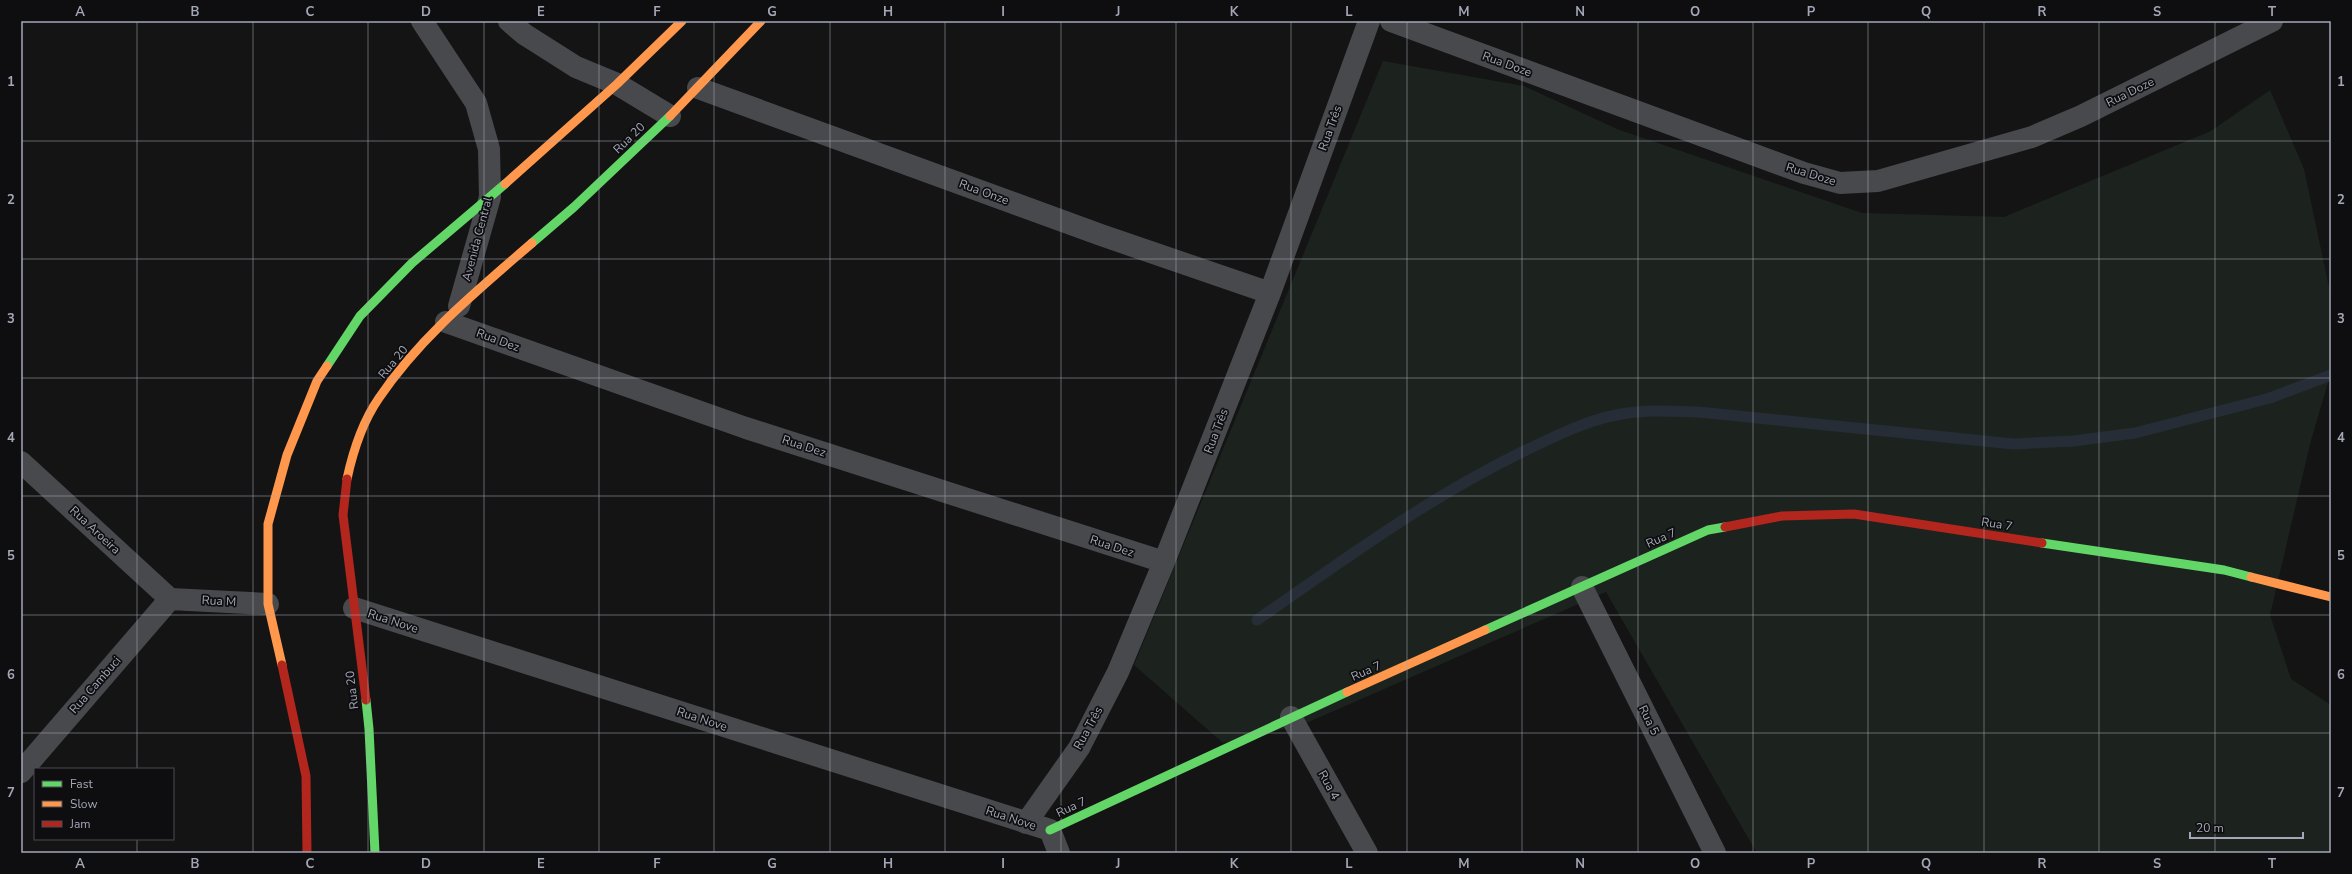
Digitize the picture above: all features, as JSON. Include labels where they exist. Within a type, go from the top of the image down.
[{"type":"street","name":"Avenida Central","points":[[422,21],[476,103],[489,149],[490,198],[453,314]]},
{"type":"street","points":[[509,21],[524,34],[576,67],[617,84],[670,116]]},
{"type":"street","points":[[307,853],[306,776],[268,604],[268,524],[287,455],[317,380],[360,316],[412,263],[490,198],[617,84],[682,21]]},
{"type":"street","name":"Rua 20","points":[[375,853],[369,729],[343,515],[345,487],[351,461],[362,431],[379,398],[406,364],[453,314],[574,207],[670,116],[761,21]]},
{"type":"street","name":"Rua Três","points":[[1026,823],[1079,748],[1118,672],[1164,562],[1270,293],[1369,21]]},
{"type":"street","name":"Rua Doze","points":[[1391,21],[1796,170],[1840,183],[1878,181],[2032,137],[2081,116],[2272,21]]},
{"type":"street","name":"Rua Onze","points":[[698,88],[1101,234],[1270,293]]},
{"type":"street","name":"Rua Dez","points":[[453,314],[746,428],[1164,562]]},
{"type":"street","name":"Rua Aroeira","points":[[21,462],[170,599]]},
{"type":"street","name":"Rua 7","points":[[1050,830],[1291,717],[1708,530],[1782,516],[1854,514],[2224,570],[2331,597]]},
{"type":"street","name":"Rua 5","points":[[1582,587],[1715,853]]},
{"type":"street","name":"Rua M","points":[[170,599],[268,604]]},
{"type":"street","name":"Rua Cambuci","points":[[21,772],[170,599]]},
{"type":"street","name":"Rua Nove","points":[[354,608],[1050,830]]},
{"type":"street","name":"Rua 4","points":[[1291,717],[1367,853]]},
{"type":"street","points":[[1050,830],[1059,853]]},
{"type":"shaded area","points":[[1383,61],[1524,86],[1617,129],[1862,213],[2004,217],[2211,131],[2270,90],[2304,169],[2330,292],[2331,373],[2311,440],[2270,615],[2291,679],[2331,705],[2331,853],[1757,853],[1606,592],[1304,724],[1223,743],[1134,665]]},
{"type":"waterway","points":[[1257,620],[1384,532],[1450,491],[1518,454],[1578,426],[1616,415],[1647,411],[1698,412],[2014,444],[2073,441],[2135,433],[2270,398],[2331,375]]},
{"type":"traffic: fast","points":[[532,243],[574,207],[670,116]]},
{"type":"traffic: fast","points":[[327,366],[360,316],[412,263],[505,184]]},
{"type":"traffic: fast","points":[[1485,630],[1708,530],[1725,527]]},
{"type":"traffic: fast","points":[[2042,543],[2224,570],[2251,577]]},
{"type":"traffic: fast","points":[[1050,830],[1347,692]]},
{"type":"traffic: fast","points":[[366,700],[369,729],[375,853]]},
{"type":"traffic: slow","points":[[505,184],[617,84],[682,21]]},
{"type":"traffic: slow","points":[[670,116],[761,21]]},
{"type":"traffic: slow","points":[[347,479],[352,458],[363,426],[373,407],[395,376],[431,335],[451,315],[532,243]]},
{"type":"traffic: slow","points":[[282,665],[268,604],[268,524],[287,455],[317,381],[327,366]]},
{"type":"traffic: slow","points":[[2251,577],[2331,597]]},
{"type":"traffic: slow","points":[[1347,692],[1485,630]]},
{"type":"traffic: jam","points":[[347,479],[343,515],[366,700]]},
{"type":"traffic: jam","points":[[1725,527],[1782,516],[1854,514],[2042,543]]},
{"type":"traffic: jam","points":[[282,665],[306,776],[307,853]]}]
